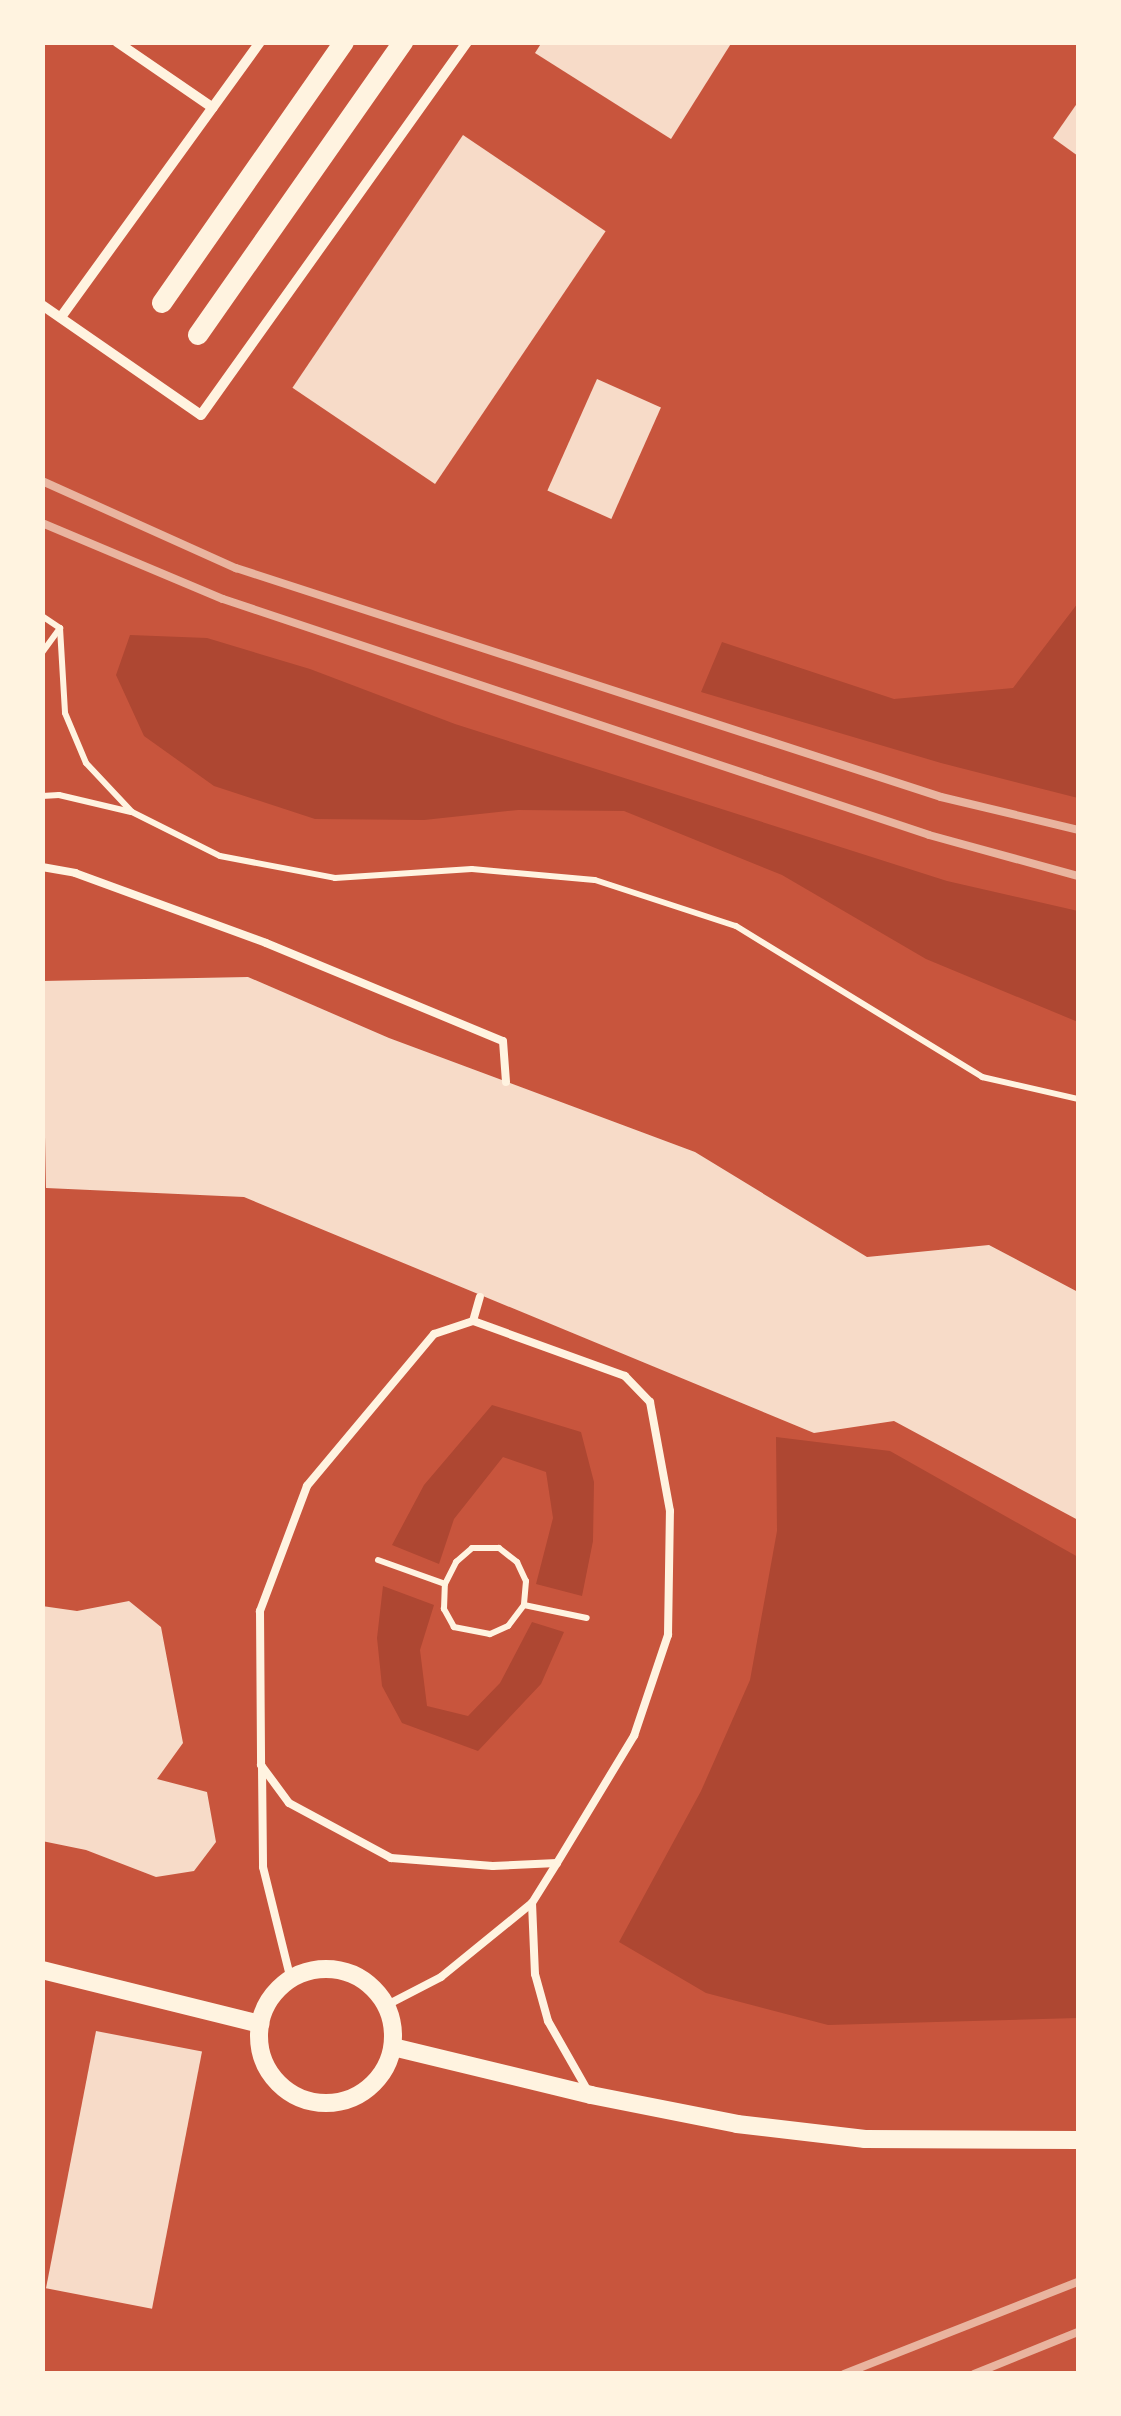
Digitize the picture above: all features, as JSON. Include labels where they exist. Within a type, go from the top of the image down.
[{"type":"main road","points":[[162,303],[344,42]]},
{"type":"main road","points":[[198,335],[403,42]]},
{"type":"street","points":[[117,42],[213,108]]},
{"type":"street","points":[[60,316],[260,42]]},
{"type":"street","points":[[42,304],[202,416],[467,42]]},
{"type":"street","points":[[42,1970],[260,2024]]},
{"type":"street","points":[[317,1970],[357,1976],[386,2005],[393,2026],[386,2067],[356,2098],[314,2102],[278,2083],[259,2046],[266,2004],[291,1980],[317,1970]]},
{"type":"street","points":[[392,2047],[591,2095],[736,2124],[865,2139],[1078,2140]]},
{"type":"lane","points":[[42,867],[75,873],[266,943],[503,1041],[506,1082]]},
{"type":"lane","points":[[473,1320],[480,1297]]},
{"type":"lane","points":[[291,1980],[263,1867],[260,1611],[307,1486],[434,1334],[473,1320],[625,1376],[650,1402],[670,1511],[668,1635],[634,1736],[532,1903],[442,1976],[386,2005]]},
{"type":"lane","points":[[262,1766],[290,1803],[391,1858],[493,1866],[557,1863]]},
{"type":"lane","points":[[532,1903],[535,1974],[548,2021],[591,2095]]},
{"type":"path","points":[[42,616],[60,628]]},
{"type":"path","points":[[42,653],[60,628]]},
{"type":"path","points":[[60,628],[65,714],[86,762],[132,812]]},
{"type":"path","points":[[42,796],[58,795],[132,812],[220,856],[334,878],[472,869],[595,880],[736,926],[982,1077],[1078,1100]]},
{"type":"path","points":[[472,1548],[499,1548],[518,1562],[526,1581],[524,1605],[508,1626],[490,1634],[468,1632],[454,1627],[444,1609],[445,1584],[456,1562],[472,1548]]},
{"type":"path","points":[[378,1560],[445,1584]]},
{"type":"path","points":[[524,1605],[587,1618]]},
{"type":"shaded area","points":[[1078,603],[1078,798],[941,763],[701,692],[722,642],[894,699],[1013,688]]},
{"type":"shaded area","points":[[130,635],[207,638],[310,669],[455,724],[947,881],[1078,911],[1078,1022],[926,959],[782,875],[624,811],[518,810],[424,820],[315,819],[214,786],[144,736],[116,675]]},
{"type":"shaded area","points":[[492,1405],[581,1432],[594,1482],[593,1541],[582,1596],[536,1584],[553,1518],[546,1472],[503,1457],[454,1519],[439,1564],[392,1545],[424,1485]]},
{"type":"shaded area","points":[[776,1437],[890,1451],[1078,1557],[1078,2018],[828,2025],[706,1993],[619,1942],[701,1791],[750,1680],[777,1531]]},
{"type":"shaded area","points":[[383,1586],[434,1605],[420,1650],[427,1706],[468,1716],[500,1683],[532,1622],[564,1632],[541,1684],[478,1751],[402,1723],[382,1686],[377,1638]]},
{"type":"building","points":[[542,42],[732,42],[671,139],[535,53]]},
{"type":"building","points":[[1078,102],[1078,156],[1053,138]]},
{"type":"building","points":[[463,135],[606,231],[435,484],[292,388]]},
{"type":"building","points":[[597,379],[661,407],[611,519],[547,490]]},
{"type":"building","points":[[248,977],[389,1038],[695,1152],[867,1257],[989,1245],[1078,1292],[1078,1520],[894,1421],[814,1433],[244,1197],[46,1188],[42,981]]},
{"type":"building","points":[[129,1601],[161,1627],[183,1743],[157,1779],[207,1792],[216,1842],[194,1871],[156,1877],[86,1850],[42,1841],[42,1606],[77,1611]]},
{"type":"building","points":[[96,2031],[202,2052],[152,2309],[46,2288]]},
{"type":"railway","points":[[42,481],[236,568],[941,797],[1078,830]]},
{"type":"railway","points":[[42,523],[223,599],[929,835],[1078,876]]},
{"type":"railway","points":[[844,2374],[1078,2282]]},
{"type":"railway","points":[[974,2374],[1078,2332]]}]
